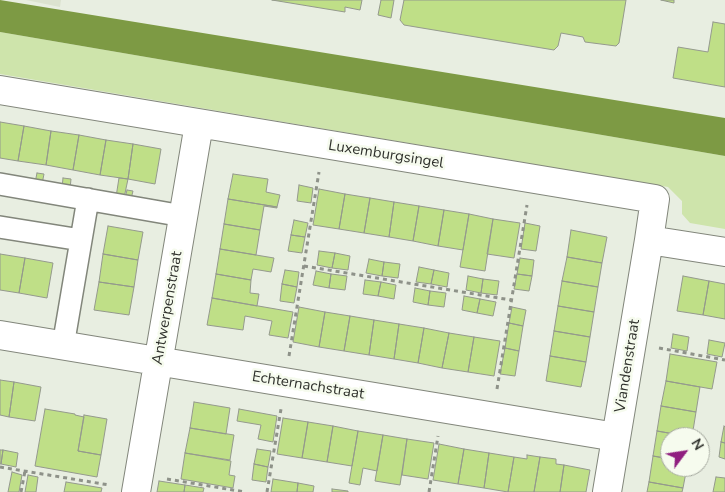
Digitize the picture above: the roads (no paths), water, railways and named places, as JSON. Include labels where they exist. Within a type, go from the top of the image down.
[{"type":"street","name":"Luxemburgsingel","points":[[0,90],[655,199],[648,240]]},
{"type":"street","name":"Antwerpenstraat","points":[[137,486],[199,124]]},
{"type":"street","points":[[0,184],[183,216]]},
{"type":"street","points":[[63,346],[88,199]]},
{"type":"street","points":[[0,227],[81,240]]},
{"type":"street","points":[[648,240],[725,252]]},
{"type":"street","name":"Viandenstraat","points":[[607,492],[648,240]]},
{"type":"street","name":"Echternachstraat","points":[[0,335],[616,437]]}]
